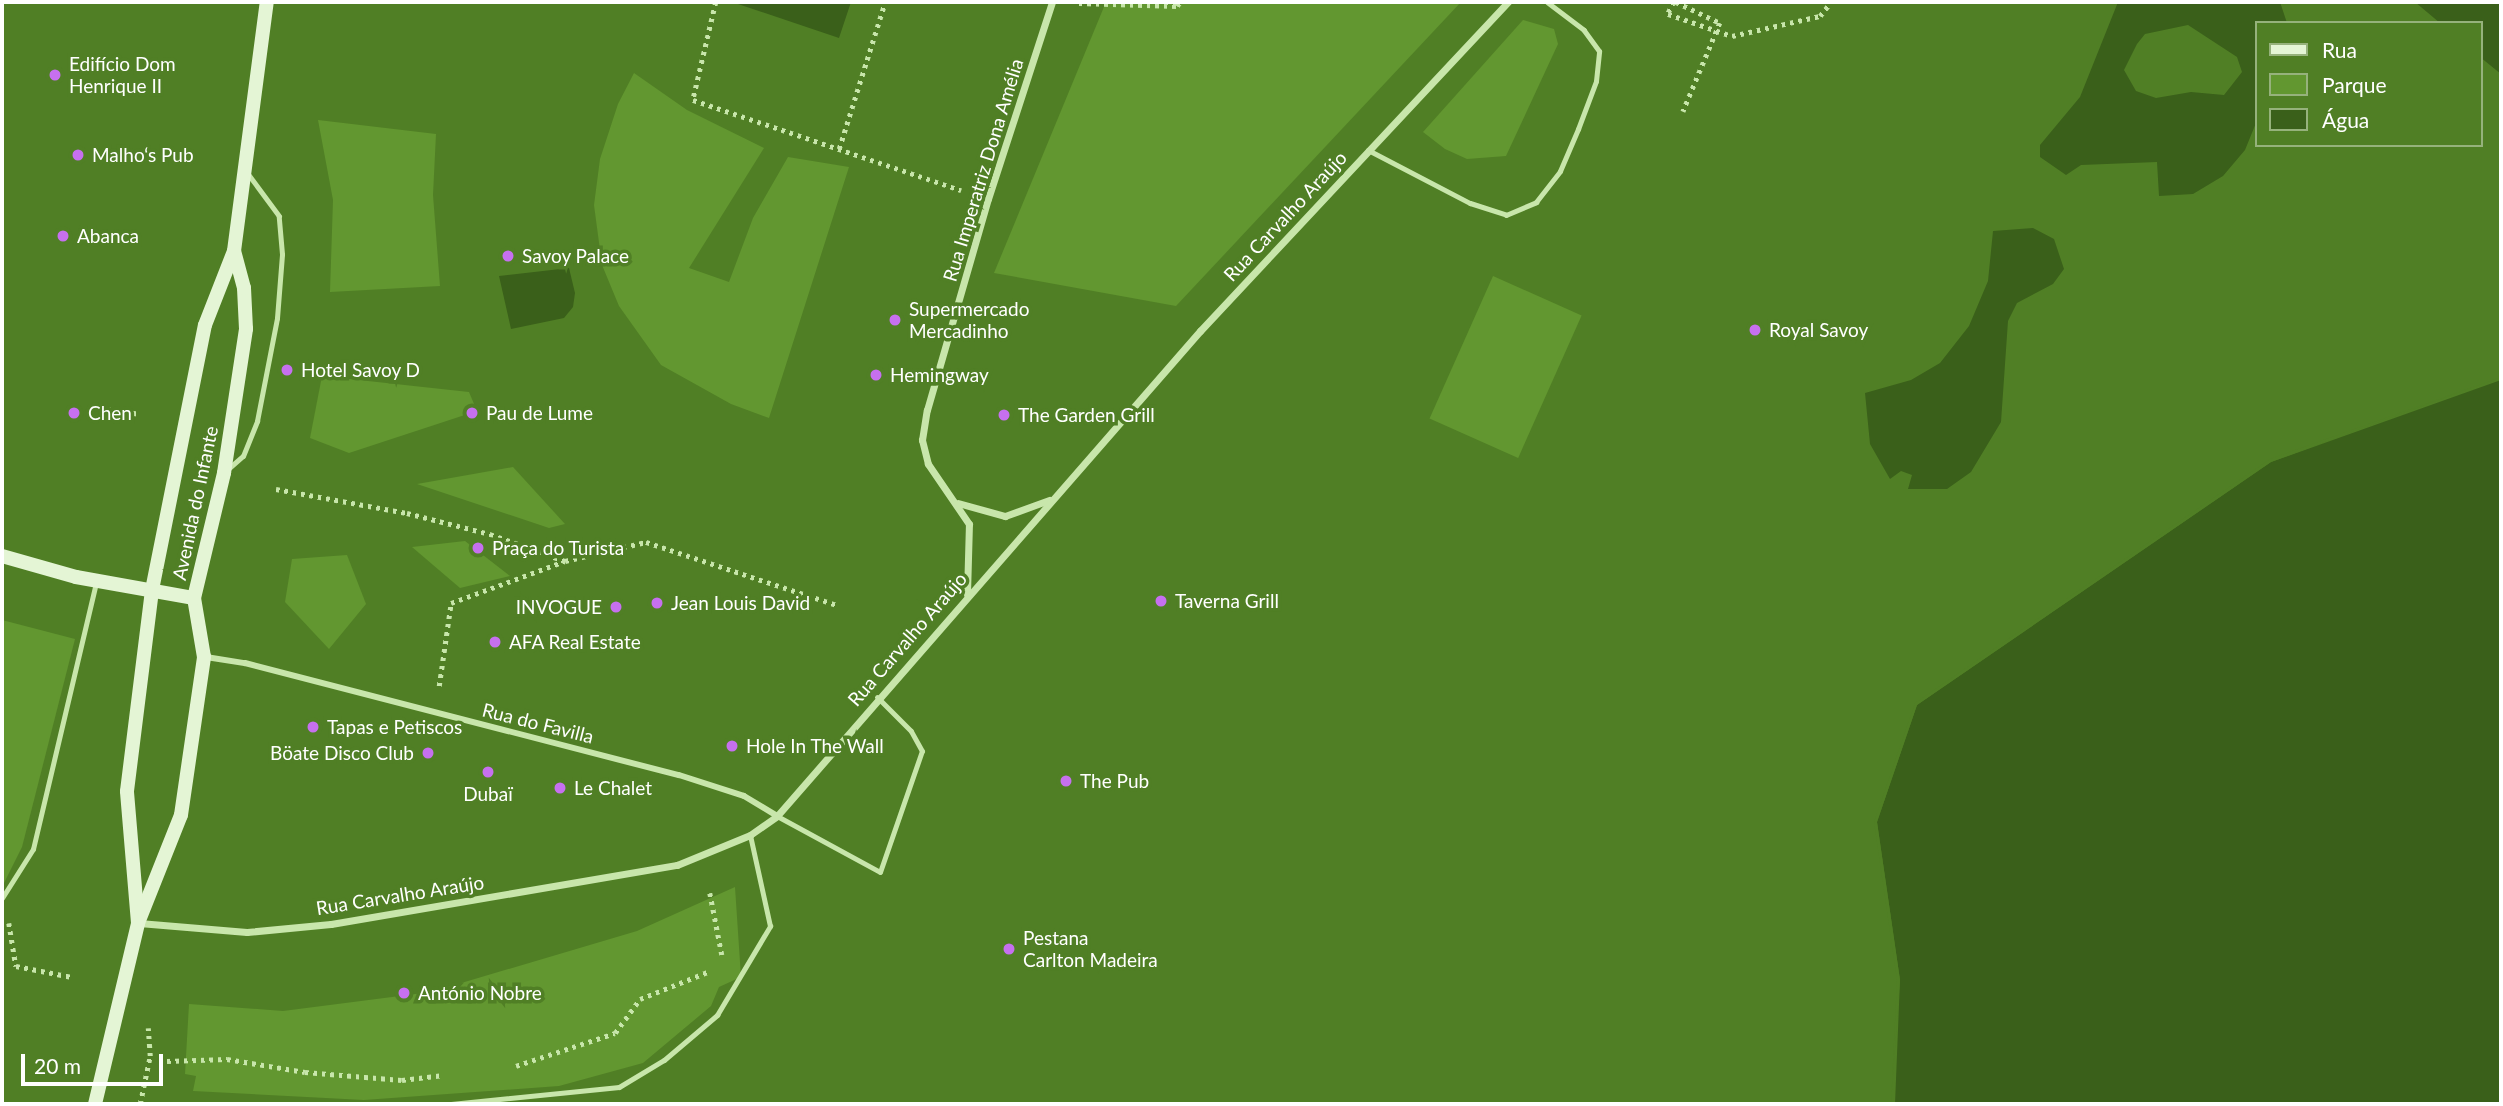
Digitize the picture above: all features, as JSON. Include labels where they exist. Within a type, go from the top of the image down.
[{"type":"main road","name":"Avenida do Infante","points":[[138,923],[127,791],[152,590],[205,325],[234,251],[270,4]]},
{"type":"main road","name":"Avenida do Infante","points":[[95,1104],[138,923],[181,815],[204,657],[194,597],[224,473],[246,329],[244,288],[234,251]]},
{"type":"main road","points":[[2,556],[97,580],[194,597]]},
{"type":"street","name":"Rua Imperatriz Dona Amélia","points":[[966,596],[969,524],[957,502],[928,464],[922,440],[927,410],[1052,2]]},
{"type":"street","name":"Rua Carvalho Araújo","points":[[138,923],[247,932],[331,924],[677,865],[750,835],[776,816],[877,696],[1053,498],[1368,150],[1508,2]]},
{"type":"street","points":[[957,502],[977,512],[1005,516],[1053,498]]},
{"type":"street","name":"Rua do Favilla","points":[[204,657],[254,665],[679,775],[744,796],[776,816]]},
{"type":"lane","points":[[1368,150],[1470,202],[1506,215],[1536,202],[1560,171],[1578,129],[1596,81],[1599,51],[1584,30],[1547,2]]},
{"type":"lane","points":[[224,473],[243,456],[257,421],[277,318],[282,254],[279,216],[244,168]]},
{"type":"lane","points":[[3,897],[33,849],[97,580]]},
{"type":"lane","points":[[776,816],[880,872],[922,751],[911,731],[877,696]]},
{"type":"lane","points":[[451,1104],[619,1087],[664,1060],[717,1015],[770,926],[750,835]]},
{"type":"path","points":[[716,2],[693,100],[965,191]]},
{"type":"path","points":[[839,149],[885,2]]},
{"type":"path","points":[[1078,2],[1177,6],[1180,2]]},
{"type":"path","points":[[1683,112],[1720,23],[1675,2],[1668,14],[1732,36],[1820,16],[1830,2]]},
{"type":"path","points":[[99,408],[141,414]]},
{"type":"path","points":[[276,489],[407,513],[490,534],[565,561]]},
{"type":"path","points":[[435,713],[451,603],[565,561],[646,542],[839,606]]},
{"type":"path","points":[[505,1068],[615,1033],[640,999],[724,965],[710,893]]},
{"type":"path","points":[[3,897],[16,966],[72,977]]},
{"type":"path","points":[[140,1104],[150,1056]]},
{"type":"path","points":[[167,1061],[227,1059],[305,1072],[402,1080],[453,1074]]},
{"type":"green space","points":[[1106,2],[1461,2],[1176,306],[994,273]]},
{"type":"green space","points":[[1523,20],[1554,29],[1558,44],[1506,156],[1467,159],[1445,149],[1423,132]]},
{"type":"green space","points":[[634,73],[687,110],[764,148],[689,268],[729,282],[753,218],[788,157],[849,167],[769,418],[731,404],[661,365],[619,306],[602,265],[594,205],[600,159],[618,104]]},
{"type":"green space","points":[[318,120],[436,134],[433,195],[440,286],[330,292],[333,200]]},
{"type":"green space","points":[[1493,276],[1582,315],[1518,458],[1430,419]]},
{"type":"green space","points":[[322,376],[469,392],[477,411],[349,453],[310,438]]},
{"type":"green space","points":[[513,467],[565,524],[549,528],[417,484]]},
{"type":"green space","points":[[465,541],[510,576],[460,588],[412,547]]},
{"type":"green space","points":[[347,555],[366,604],[329,649],[285,602],[292,559]]},
{"type":"green space","points":[[2,620],[75,639],[22,847],[2,887]]},
{"type":"green space","points":[[735,887],[741,977],[719,987],[711,1006],[643,1063],[559,1086],[364,1100],[193,1091],[196,1076],[185,1074],[189,1004],[283,1011],[431,992],[637,931]]},
{"type":"water","points":[[732,2],[851,2],[839,38]]},
{"type":"water","points":[[2118,2],[2280,2],[2286,21],[2254,21],[2254,128],[2245,150],[2223,176],[2193,194],[2159,196],[2157,162],[2081,165],[2066,175],[2040,157],[2040,145],[2080,97]],"holes":[[[2188,25],[2237,57],[2242,72],[2224,95],[2191,92],[2156,98],[2136,91],[2124,70],[2145,34]]]},
{"type":"water","points":[[2415,2],[2501,2],[2501,74],[2482,59],[2482,21],[2438,21]]},
{"type":"water","points":[[2033,228],[2054,239],[2064,269],[2053,284],[2017,303],[2008,321],[2001,422],[1971,472],[1947,489],[1908,489],[1912,475],[1901,471],[1890,479],[1870,444],[1865,393],[1911,380],[1940,363],[1969,326],[1988,281],[1993,231]]},
{"type":"water","points":[[569,268],[575,293],[573,307],[564,318],[511,329],[499,276]]},
{"type":"water","points":[[2501,380],[2501,1104],[1895,1104],[1900,980],[1877,822],[1917,705],[2271,462]]},
{"type":"pier","points":[[2501,377],[2271,462],[1917,705],[1877,822],[1900,980],[1891,1104],[1897,980],[1874,822],[1915,703],[2270,459]]},
{"type":"place","name":"Edifício Dom Henrique II","points":[[55,75]]},
{"type":"place","name":"Malho‘s Pub","points":[[78,155]]},
{"type":"place","name":"Abanca","points":[[63,236]]},
{"type":"place","name":"Savoy Palace","points":[[508,256]]},
{"type":"place","name":"Supermercado Mercadinho","points":[[895,320]]},
{"type":"place","name":"Royal Savoy","points":[[1755,330]]},
{"type":"place","name":"Hotel Savoy D","points":[[287,370]]},
{"type":"place","name":"Hemingway","points":[[876,375]]},
{"type":"place","name":"Chen","points":[[74,413]]},
{"type":"place","name":"Pau de Lume","points":[[472,413]]},
{"type":"place","name":"The Garden Grill","points":[[1004,415]]},
{"type":"place","name":"Praça do Turista","points":[[478,548]]},
{"type":"place","name":"Taverna Grill","points":[[1161,601]]},
{"type":"place","name":"Jean Louis David","points":[[657,603]]},
{"type":"place","name":"INVOGUE","points":[[616,607]]},
{"type":"place","name":"AFA Real Estate","points":[[495,642]]},
{"type":"place","name":"Tapas e Petiscos","points":[[313,727]]},
{"type":"place","name":"Hole In The Wall","points":[[732,746]]},
{"type":"place","name":"Böate Disco Club","points":[[428,753]]},
{"type":"place","name":"Dubaï","points":[[488,772]]},
{"type":"place","name":"The Pub","points":[[1066,781]]},
{"type":"place","name":"Le Chalet","points":[[560,788]]},
{"type":"place","name":"Pestana Carlton Madeira","points":[[1009,949]]},
{"type":"place","name":"António Nobre","points":[[404,993]]}]
